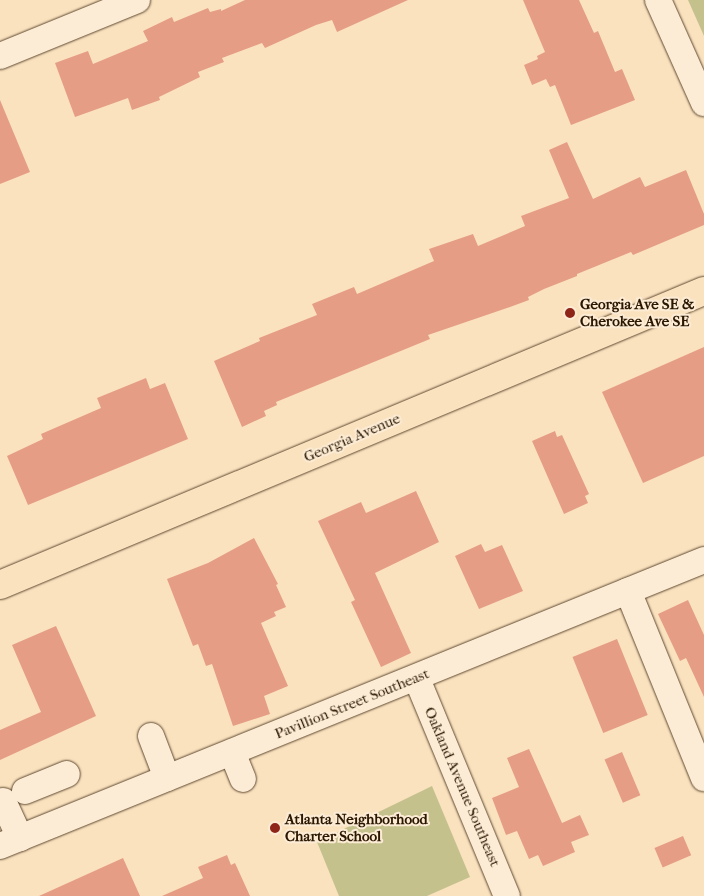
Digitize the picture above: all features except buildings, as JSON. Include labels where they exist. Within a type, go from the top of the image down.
[{"type":"main road","name":"Georgia Avenue","points":[[0,585],[704,291]]},
{"type":"street","points":[[0,56],[137,0]]},
{"type":"street","points":[[658,0],[704,104]]},
{"type":"street","name":"Pavillion Street Southeast","points":[[10,842],[704,560]]},
{"type":"street","points":[[628,591],[704,778]]},
{"type":"street","name":"Oakland Avenue Southeast","points":[[416,678],[507,896]]},
{"type":"street","points":[[151,736],[167,778]]},
{"type":"street","points":[[232,752],[243,779]]},
{"type":"street","points":[[10,842],[14,796],[67,774]]},
{"type":"shaded area","points":[[688,0],[704,0],[704,36]]},
{"type":"shaded area","points":[[432,786],[470,877],[427,896],[339,896],[317,842]]},
{"type":"place","name":"Georgia Ave SE & Cherokee Ave SE","points":[[570,313]]},
{"type":"place","name":"Atlanta Neighborhood Charter School","points":[[275,828]]}]
